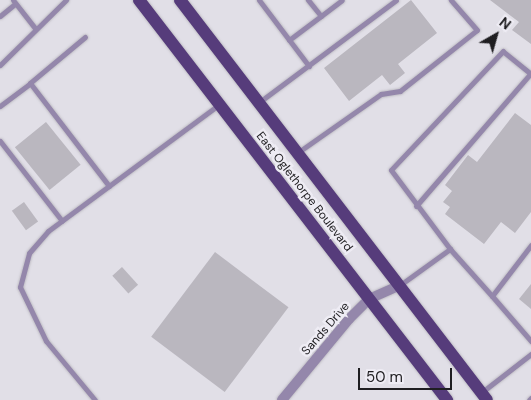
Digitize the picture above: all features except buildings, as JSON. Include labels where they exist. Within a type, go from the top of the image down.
[{"type":"main road","name":"East Oglethorpe Boulevard","points":[[139,0],[447,400]]},
{"type":"main road","name":"East Oglethorpe Boulevard","points":[[180,0],[484,396]]},
{"type":"street","name":"Sands Drive","points":[[282,400],[348,319],[369,299],[398,286]]},
{"type":"lane","points":[[0,65],[36,29],[58,3],[66,0]]},
{"type":"lane","points":[[259,0],[309,66]]},
{"type":"lane","points":[[308,0],[321,16]]},
{"type":"lane","points":[[290,40],[342,0]]},
{"type":"lane","points":[[258,103],[396,0]]},
{"type":"lane","points":[[296,153],[381,94],[400,91],[476,30],[451,0]]},
{"type":"lane","points":[[0,23],[2,14],[14,2],[36,29]]},
{"type":"lane","points":[[0,106],[85,37]]},
{"type":"lane","points":[[416,206],[531,74],[503,51],[391,170],[416,206],[450,249],[531,341]]},
{"type":"lane","points":[[30,83],[109,186]]},
{"type":"lane","points":[[95,400],[46,341],[20,287],[28,253],[62,221],[219,105]]},
{"type":"lane","points":[[0,141],[62,221]]},
{"type":"lane","points":[[492,296],[531,245]]},
{"type":"lane","points":[[398,286],[450,249]]},
{"type":"lane","points":[[484,396],[531,354]]}]
